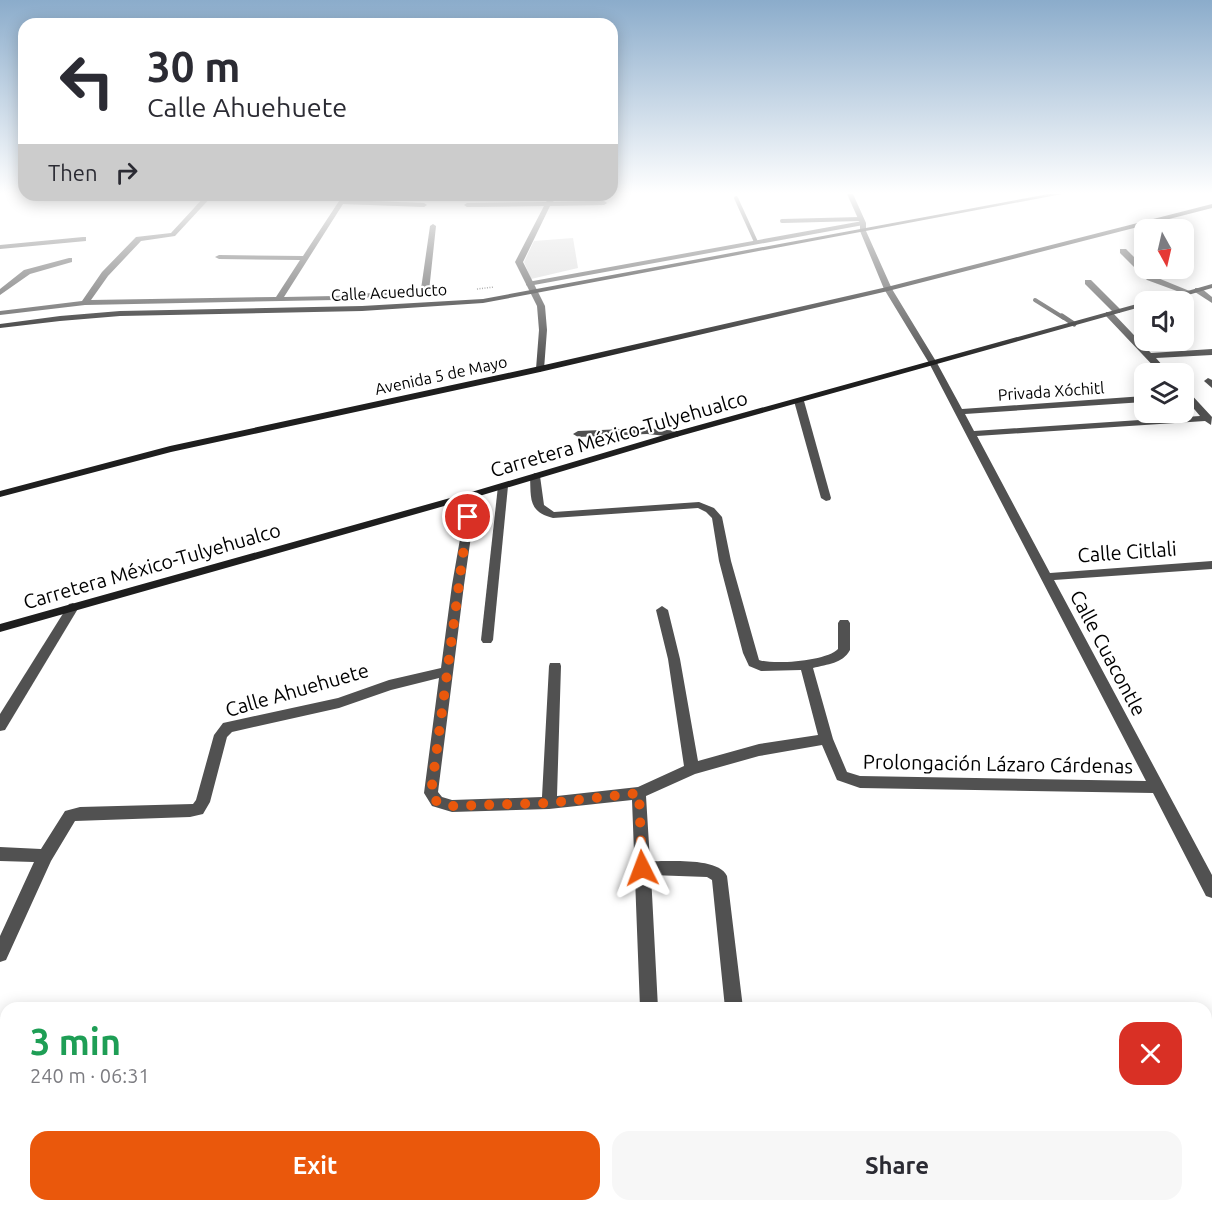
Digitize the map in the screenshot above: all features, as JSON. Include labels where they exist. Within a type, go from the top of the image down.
[{"type":"main road","name":"Calle Acueducto","points":[[0,326],[54,317],[108,314],[442,306],[534,292],[734,251]]},
{"type":"main road","name":"Avenida 5 de Mayo","points":[[0,494],[170,449],[540,369],[888,289],[1038,251]]},
{"type":"main road","points":[[1193,291],[1212,286]]},
{"type":"main road","name":"Carretera México-Tulyehualco","points":[[0,628],[472,495],[677,434],[1134,307]]},
{"type":"street","points":[[85,303],[105,274],[127,251]]},
{"type":"street","points":[[279,298],[311,251]]},
{"type":"street","name":"Calle Acueducto","points":[[0,313],[85,303],[335,298],[425,291],[430,251]]},
{"type":"street","points":[[525,251],[519,262],[541,306],[543,330],[540,369]]},
{"type":"street","name":"Calle Cuacontle","points":[[873,251],[888,289],[933,363],[1212,891]]},
{"type":"street","points":[[1123,251],[1150,278],[1185,291]]},
{"type":"street","points":[[219,257],[306,258]]},
{"type":"street","points":[[0,293],[27,272],[69,260]]},
{"type":"street","points":[[1088,282],[1156,363]]},
{"type":"street","points":[[1198,290],[1212,301]]},
{"type":"street","points":[[1149,356],[1212,352]]},
{"type":"street","name":"Privada Xóchitl","points":[[959,412],[1134,400]]},
{"type":"street","points":[[799,401],[826,498]]},
{"type":"street","points":[[1194,404],[1210,421]]},
{"type":"street","points":[[970,434],[1210,421]]},
{"type":"street","points":[[578,434],[647,431],[677,434]]},
{"type":"street","points":[[535,476],[538,508],[542,513],[553,515],[699,505],[710,510],[717,517],[725,561],[749,653],[754,663],[761,666],[806,665],[838,657],[844,650],[844,622]]},
{"type":"street","points":[[487,640],[503,486]]},
{"type":"street","points":[[472,495],[431,793],[437,802],[452,806],[549,803],[639,793],[692,769],[759,750],[826,740]]},
{"type":"street","name":"Calle Citlali","points":[[1046,577],[1210,568]]},
{"type":"street","points":[[0,726],[73,607]]},
{"type":"street","points":[[662,610],[674,659],[692,769]]},
{"type":"street","name":"Prolongación Lázaro Cárdenas","points":[[806,665],[826,740],[842,776],[860,782],[1157,787]]},
{"type":"street","points":[[549,803],[555,666]]},
{"type":"street","name":"Calle Ahuehuete","points":[[45,856],[70,816],[80,813],[198,809],[203,802],[221,735],[228,727],[339,703],[389,685],[446,672]]},
{"type":"street","points":[[639,793],[649,1002]]},
{"type":"street","points":[[0,854],[45,856],[0,954]]},
{"type":"street","points":[[642,868],[710,870],[719,876],[733,1002]]},
{"type":"lane","name":"Calle Acueducto","points":[[528,284],[710,251]]},
{"type":"lane","points":[[1035,300],[1074,324]]},
{"type":"shaded area","points":[[529,251],[575,251],[578,268],[531,279],[524,262]]},
{"type":"route","points":[[468,517],[431,793],[437,802],[452,806],[549,803],[639,793],[642,868]]}]
